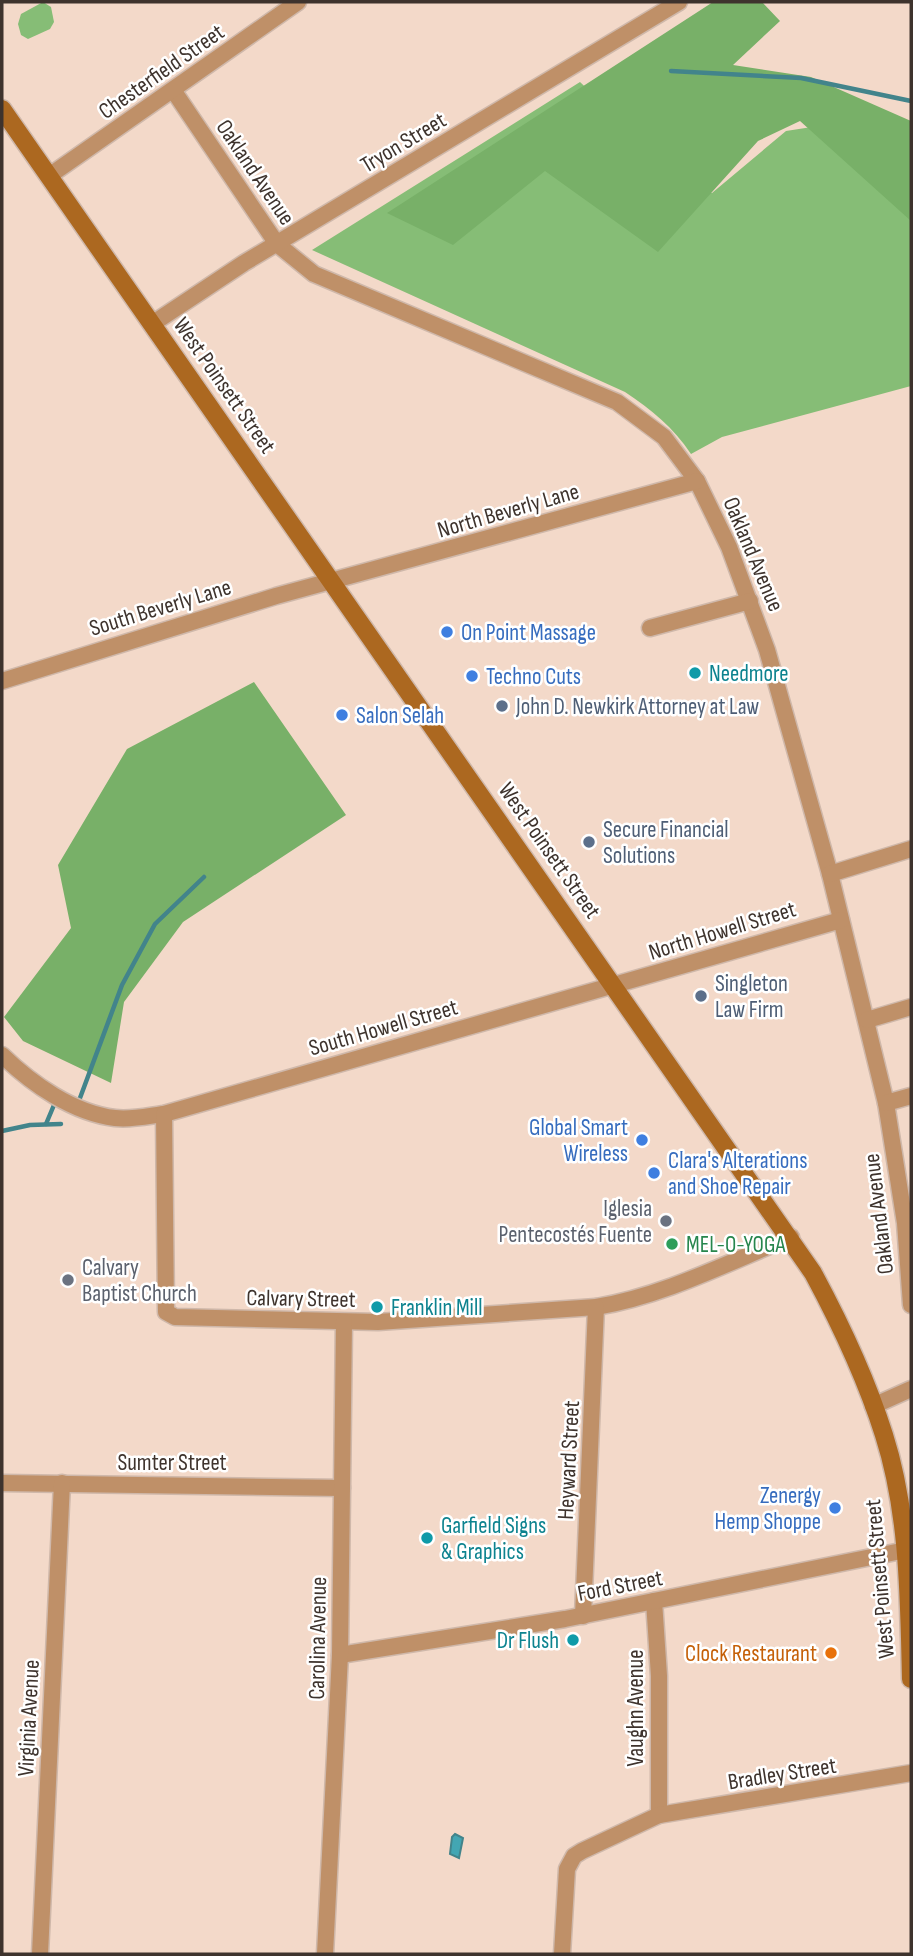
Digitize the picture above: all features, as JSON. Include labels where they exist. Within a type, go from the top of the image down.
[{"type":"main road","name":"West Poinsett Street","points":[[2,109],[791,1237],[839,1323],[873,1406],[893,1469],[909,1550],[911,1679]]},
{"type":"street","name":"Chesterfield Street","points":[[49,176],[298,2]]},
{"type":"street","name":"Tryon Street","points":[[152,324],[277,244],[679,2]]},
{"type":"street","name":"Oakland Avenue","points":[[173,90],[277,244],[314,274],[617,402],[664,437],[696,481],[729,547],[750,601],[787,713],[830,874],[886,1104],[905,1223],[911,1305]]},
{"type":"street","name":"North Beverly Lane","points":[[332,581],[696,481]]},
{"type":"street","name":"South Beverly Lane","points":[[2,681],[146,634],[332,581]]},
{"type":"street","points":[[650,628],[750,601]]},
{"type":"street","points":[[830,874],[911,849]]},
{"type":"street","name":"North Howell Street","points":[[615,985],[842,920]]},
{"type":"street","name":"South Howell Street","points":[[2,1055],[20,1073],[75,1106],[114,1118],[164,1114],[615,985]]},
{"type":"street","points":[[867,1020],[911,1007]]},
{"type":"street","points":[[886,1104],[911,1096]]},
{"type":"street","name":"Calvary Street","points":[[164,1114],[166,1312],[175,1317],[378,1322],[596,1307],[624,1302],[672,1285],[791,1237]]},
{"type":"street","name":"Heyward Street","points":[[583,1616],[596,1307]]},
{"type":"street","name":"Carolina Avenue","points":[[325,1954],[340,1656],[344,1322]]},
{"type":"street","points":[[873,1406],[911,1389]]},
{"type":"street","name":"Sumter Street","points":[[2,1483],[342,1488]]},
{"type":"street","name":"Virginia Avenue","points":[[40,1954],[62,1483]]},
{"type":"street","name":"Ford Street","points":[[340,1656],[583,1616],[909,1550]]},
{"type":"street","name":"Vaughn Avenue","points":[[654,1601],[659,1676],[660,1815]]},
{"type":"street","name":"Bradley Street","points":[[562,1954],[569,1862],[592,1846],[660,1815],[911,1773]]},
{"type":"green space","points":[[43,2],[51,7],[54,22],[50,29],[28,39],[21,35],[18,24],[21,14]]},
{"type":"green space","points":[[713,2],[762,2],[780,21],[733,65],[811,77],[911,121],[911,221],[800,121],[758,141],[658,252],[545,171],[453,245],[387,213]]},
{"type":"green space","points":[[580,82],[690,187],[712,193],[786,131],[831,124],[911,163],[911,386],[722,437],[691,454],[677,435],[625,392],[312,250]]},
{"type":"green space","points":[[254,682],[346,815],[183,922],[124,1002],[111,1083],[23,1041],[4,1017],[71,928],[58,865],[127,749]]},
{"type":"water","points":[[455,1834],[463,1838],[459,1858],[450,1854],[452,1837]]},
{"type":"waterway","points":[[671,71],[801,78],[911,101]]},
{"type":"waterway","points":[[80,1098],[122,985],[155,924],[204,877]]},
{"type":"waterway","points":[[46,1124],[54,1105]]},
{"type":"waterway","points":[[2,1131],[30,1125],[61,1124]]},
{"type":"place","name":"On Point Massage","points":[[447,632]]},
{"type":"place","name":"Needmore","points":[[695,673]]},
{"type":"place","name":"Techno Cuts","points":[[472,676]]},
{"type":"place","name":"John D. Newkirk Attorney at Law","points":[[502,706]]},
{"type":"place","name":"Salon Selah","points":[[342,715]]},
{"type":"place","name":"Secure Financial Solutions","points":[[589,842]]},
{"type":"place","name":"Singleton Law Firm","points":[[701,996]]},
{"type":"place","name":"Global Smart Wireless","points":[[642,1140]]},
{"type":"place","name":"Clara's Alterations and Shoe Repair","points":[[654,1173]]},
{"type":"place","name":"Iglesia Pentecostés Fuente","points":[[666,1221]]},
{"type":"place","name":"MEL-O-YOGA","points":[[672,1244]]},
{"type":"place","name":"Calvary Baptist Church","points":[[68,1280]]},
{"type":"place","name":"Franklin Mill","points":[[377,1307]]},
{"type":"place","name":"Zenergy Hemp Shoppe","points":[[835,1508]]},
{"type":"place","name":"Garfield Signs & Graphics","points":[[427,1538]]},
{"type":"place","name":"Dr Flush","points":[[573,1640]]},
{"type":"place","name":"Clock Restaurant","points":[[831,1653]]}]
